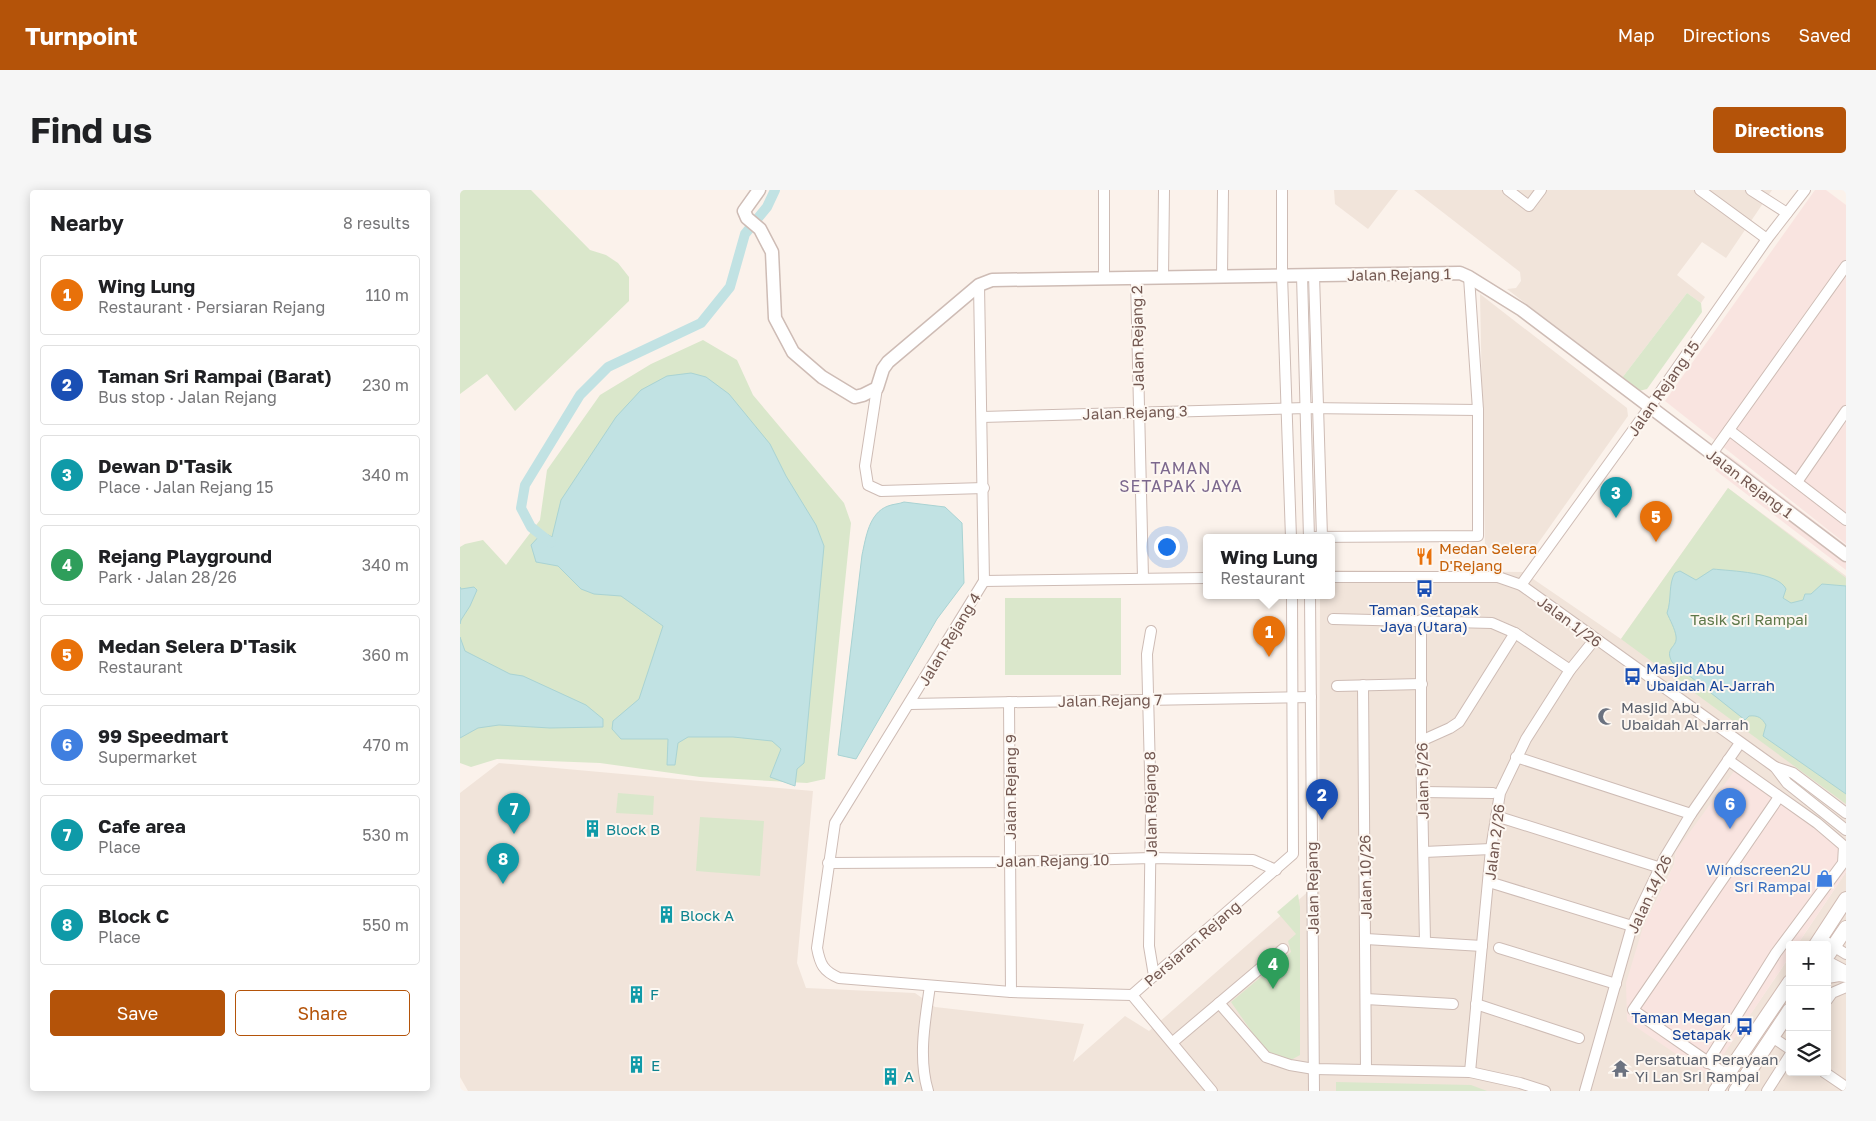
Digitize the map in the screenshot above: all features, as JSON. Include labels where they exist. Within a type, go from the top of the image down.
[{"type":"main road","points":[[1818,941],[1846,899]]},
{"type":"main road","points":[[1831,951],[1846,928]]},
{"type":"main road","points":[[1831,975],[1846,975]]},
{"type":"main road","points":[[1716,1091],[1787,986]]},
{"type":"main road","points":[[1736,1091],[1786,1016]]},
{"type":"street","points":[[759,190],[744,211],[747,218],[760,229],[772,252],[775,318],[794,352],[822,377],[855,396],[874,411]]},
{"type":"street","points":[[1104,190],[1104,278]]},
{"type":"street","points":[[1163,277],[1164,190]]},
{"type":"street","points":[[1222,190],[1222,276]]},
{"type":"street","points":[[1282,190],[1282,276],[1291,534]]},
{"type":"street","points":[[1508,190],[1528,206],[1541,190]]},
{"type":"street","points":[[1700,190],[1767,239]]},
{"type":"street","points":[[1751,190],[1787,213]]},
{"type":"street","name":"Jalan Rejang 15","points":[[1521,586],[1767,239],[1805,190]]},
{"type":"street","points":[[1712,454],[1846,266]]},
{"type":"street","name":"Jalan Rejang 1","points":[[980,285],[992,280],[1460,273],[1522,310],[1649,408],[1846,555]]},
{"type":"street","points":[[1308,275],[1306,408],[1309,534]]},
{"type":"street","points":[[1308,275],[1319,408],[1322,534]]},
{"type":"street","points":[[1335,537],[1478,536],[1478,410],[1469,277]]},
{"type":"street","name":"Jalan Rejang 2","points":[[1136,278],[1143,578]]},
{"type":"street","points":[[980,285],[888,362],[883,369],[877,388],[865,466],[868,485],[881,491],[984,488]]},
{"type":"street","name":"Jalan Rejang 4","points":[[822,967],[817,948],[832,830],[837,817],[910,704],[984,581],[980,285]]},
{"type":"street","points":[[855,396],[863,395],[877,388]]},
{"type":"street","name":"Jalan Rejang 3","points":[[982,417],[1287,408],[1478,410]]},
{"type":"street","points":[[1797,482],[1846,411]]},
{"type":"street","points":[[1729,430],[1846,520]]},
{"type":"street","name":"Jalan 1/26","points":[[1335,577],[1498,577],[1521,586],[1740,743],[1775,767],[1793,773],[1846,813]]},
{"type":"street","points":[[984,581],[1203,578]]},
{"type":"street","name":"Persiaran Rejang","points":[[822,967],[829,974],[839,978],[1011,992],[1132,995],[1293,854],[1292,599]]},
{"type":"street","name":"Jalan Rejang","points":[[1310,599],[1314,1091]]},
{"type":"street","points":[[1333,619],[1492,623],[1515,634],[1570,670]]},
{"type":"street","name":"Jalan 5/26","points":[[1421,620],[1421,741],[1425,942]]},
{"type":"street","name":"Jalan Rejang 8","points":[[1151,631],[1147,654],[1151,858],[1149,946],[1154,976]]},
{"type":"street","points":[[1421,741],[1459,722],[1515,634]]},
{"type":"street","name":"Jalan 2/26","points":[[1470,1072],[1491,849],[1500,793],[1516,757],[1570,670],[1595,639]]},
{"type":"street","points":[[1338,686],[1422,684]]},
{"type":"street","name":"Jalan 10/26","points":[[1363,685],[1366,1070]]},
{"type":"street","name":"Jalan Rejang 7","points":[[910,704],[1311,697]]},
{"type":"street","name":"Jalan Rejang 9","points":[[1010,702],[1011,992]]},
{"type":"street","name":"Jalan 14/26","points":[[1586,1091],[1632,926],[1665,857],[1691,814],[1740,743]]},
{"type":"street","points":[[1516,757],[1691,814]]},
{"type":"street","points":[[1707,1063],[1776,953],[1843,863],[1844,846],[1728,760]]},
{"type":"street","name":"Jalan 1/26","points":[[1775,767],[1787,783],[1846,830]]},
{"type":"street","points":[[1423,792],[1493,793]]},
{"type":"street","points":[[1727,1075],[1707,1063],[1633,1010],[1779,797]]},
{"type":"street","points":[[1496,816],[1661,868]]},
{"type":"street","points":[[830,847],[844,863]]},
{"type":"street","points":[[1424,852],[1491,849]]},
{"type":"street","name":"Jalan Rejang 10","points":[[844,863],[1010,862],[1151,858],[1253,860],[1276,870]]},
{"type":"street","points":[[828,866],[844,863]]},
{"type":"street","points":[[1489,882],[1632,926]]},
{"type":"street","points":[[1366,939],[1482,946]]},
{"type":"street","points":[[1499,948],[1616,984]]},
{"type":"street","points":[[1173,1042],[1283,949]]},
{"type":"street","points":[[1831,951],[1846,954]]},
{"type":"street","points":[[1831,963],[1846,971]]},
{"type":"street","points":[[928,1091],[922,1064],[930,986]]},
{"type":"street","points":[[1831,994],[1846,987]]},
{"type":"street","points":[[1132,995],[1212,1091]]},
{"type":"street","points":[[1366,999],[1453,1004]]},
{"type":"street","points":[[1219,1003],[1266,1057],[1290,1065],[1314,1069],[1470,1072],[1519,1087],[1545,1091]]},
{"type":"street","points":[[1476,1004],[1579,1038]]},
{"type":"street","points":[[1772,1037],[1786,1046]]},
{"type":"street","points":[[1767,1091],[1786,1061]]},
{"type":"street","points":[[1830,1076],[1846,1088]]},
{"type":"shaded area","points":[[1334,190],[1398,190],[1368,229],[1335,204]]},
{"type":"shaded area","points":[[1414,190],[1772,190],[1726,258],[1702,242],[1677,275],[1705,297],[1701,303],[1687,293],[1622,378],[1507,289],[1516,288],[1521,281],[1520,272]]},
{"type":"shaded area","points":[[1815,190],[1826,190],[1846,205],[1846,544],[1665,401]]},
{"type":"shaded area","points":[[1480,294],[1627,408],[1628,416],[1534,549],[1485,548]]},
{"type":"shaded area","points":[[1727,454],[1846,545],[1846,570],[1715,470]]},
{"type":"shaded area","points":[[1728,488],[1846,576],[1846,847],[1676,851],[1674,865],[1643,927],[1709,1075],[1786,962],[1786,1076],[1831,1076],[1831,941],[1800,941],[1846,872],[1846,1091],[468,1091],[460,1077],[460,793],[499,763],[813,791],[797,963],[806,988],[915,993],[935,1007],[1084,1024],[1073,1062],[1125,1016],[1149,1031],[1319,882],[1320,599],[1335,599],[1335,570],[1523,572],[1621,639]]},
{"type":"shaded area","points":[[1740,763],[1846,847],[1846,872],[1800,941],[1786,941],[1786,962],[1709,1076],[1627,1021],[1626,983],[1643,927],[1674,865],[1676,851]]},
{"type":"green space","points":[[460,190],[531,190],[590,250],[606,255],[618,263],[629,277],[629,301],[515,411],[487,374],[460,394]]},
{"type":"green space","points":[[1687,293],[1701,303],[1702,312],[1647,389],[1639,391],[1622,378]]},
{"type":"green space","points":[[703,340],[737,360],[753,395],[844,503],[851,523],[825,779],[807,783],[700,777],[600,763],[497,759],[471,767],[460,763],[460,547],[483,540],[506,565],[540,520],[547,470],[600,395],[651,364]]},
{"type":"green space","name":"Tasik Sri Rampai","points":[[1728,488],[1846,578],[1846,804],[1621,639]]},
{"type":"green space","points":[[1005,598],[1121,598],[1121,675],[1005,675]]},
{"type":"green space","points":[[618,793],[654,796],[653,815],[616,813]]},
{"type":"green space","points":[[700,817],[764,821],[760,876],[696,871]]},
{"type":"green space","points":[[1298,894],[1300,907],[1300,1055],[1291,1060],[1270,1053],[1254,1035],[1231,1002],[1291,952],[1288,941],[1296,934],[1277,912]]},
{"type":"green space","points":[[1336,1082],[1471,1085],[1487,1091],[1336,1091]]},
{"type":"water","points":[[691,373],[706,377],[729,394],[770,444],[786,476],[816,525],[824,546],[804,763],[797,769],[795,786],[770,777],[781,749],[772,741],[733,737],[688,737],[678,743],[675,765],[667,765],[668,739],[621,739],[612,729],[613,721],[639,699],[663,626],[621,596],[594,594],[581,589],[558,566],[536,562],[531,545],[543,532],[552,537],[561,500],[616,417],[641,390],[667,376]]},
{"type":"water","points":[[904,502],[945,507],[962,523],[964,583],[937,619],[856,759],[838,755],[862,555],[867,533],[876,514],[890,505]]},
{"type":"water","name":"Tasik Sri Rampai","points":[[1713,569],[1753,573],[1774,579],[1786,589],[1783,598],[1791,603],[1803,600],[1805,594],[1811,594],[1822,584],[1846,586],[1846,794],[1763,736],[1766,725],[1761,719],[1749,716],[1745,720],[1672,662],[1670,650],[1675,643],[1676,636],[1667,613],[1673,577],[1675,573],[1680,571],[1696,580]]},
{"type":"water","points":[[460,587],[461,589],[474,587],[477,590],[460,624]]},
{"type":"water","points":[[460,637],[465,651],[510,674],[523,676],[586,705],[603,719],[603,727],[550,728],[499,725],[478,728],[460,738]]},
{"type":"waterway","points":[[551,543],[531,527],[521,508],[525,485],[580,395],[608,367],[701,323],[730,287],[745,234],[767,207],[775,190]]},
{"type":"place","name":"Dewan D'Tasik","points":[[1616,518]]},
{"type":"place","name":"Medan Selera D'Tasik","points":[[1656,542]]},
{"type":"place","name":"Medan Selera D'Rejang","points":[[1425,557]]},
{"type":"place","name":"Taman Setapak Jaya (Utara)","points":[[1424,588]]},
{"type":"place","name":"Wing Lung","points":[[1269,657]]},
{"type":"place","name":"Masjid Abu Ubaidah Al-Jarrah","points":[[1632,677]]},
{"type":"place","name":"Masjid Abu Ubaidah Al Jarrah","points":[[1607,716]]},
{"type":"place","name":"Taman Sri Rampai (Barat)","points":[[1322,820]]},
{"type":"place","name":"Block B","points":[[592,829]]},
{"type":"place","name":"99 Speedmart","points":[[1730,829]]},
{"type":"place","name":"Cafe area","points":[[514,834]]},
{"type":"place","name":"Windscreen2U Sri Rampai","points":[[1825,878]]},
{"type":"place","name":"Block C","points":[[503,884]]},
{"type":"place","name":"Block A","points":[[666,915]]},
{"type":"place","name":"Rejang Playground","points":[[1273,989]]},
{"type":"place","name":"F","points":[[636,994]]},
{"type":"place","name":"Taman Megan Setapak","points":[[1745,1026]]},
{"type":"place","name":"E","points":[[637,1065]]},
{"type":"place","name":"Persatuan Perayaan Yi Lan Sri Rampai","points":[[1621,1068]]},
{"type":"place","name":"A","points":[[890,1076]]},
{"type":"district","name":"TAMAN SETAPAK JAYA","points":[[1181,477]]}]
